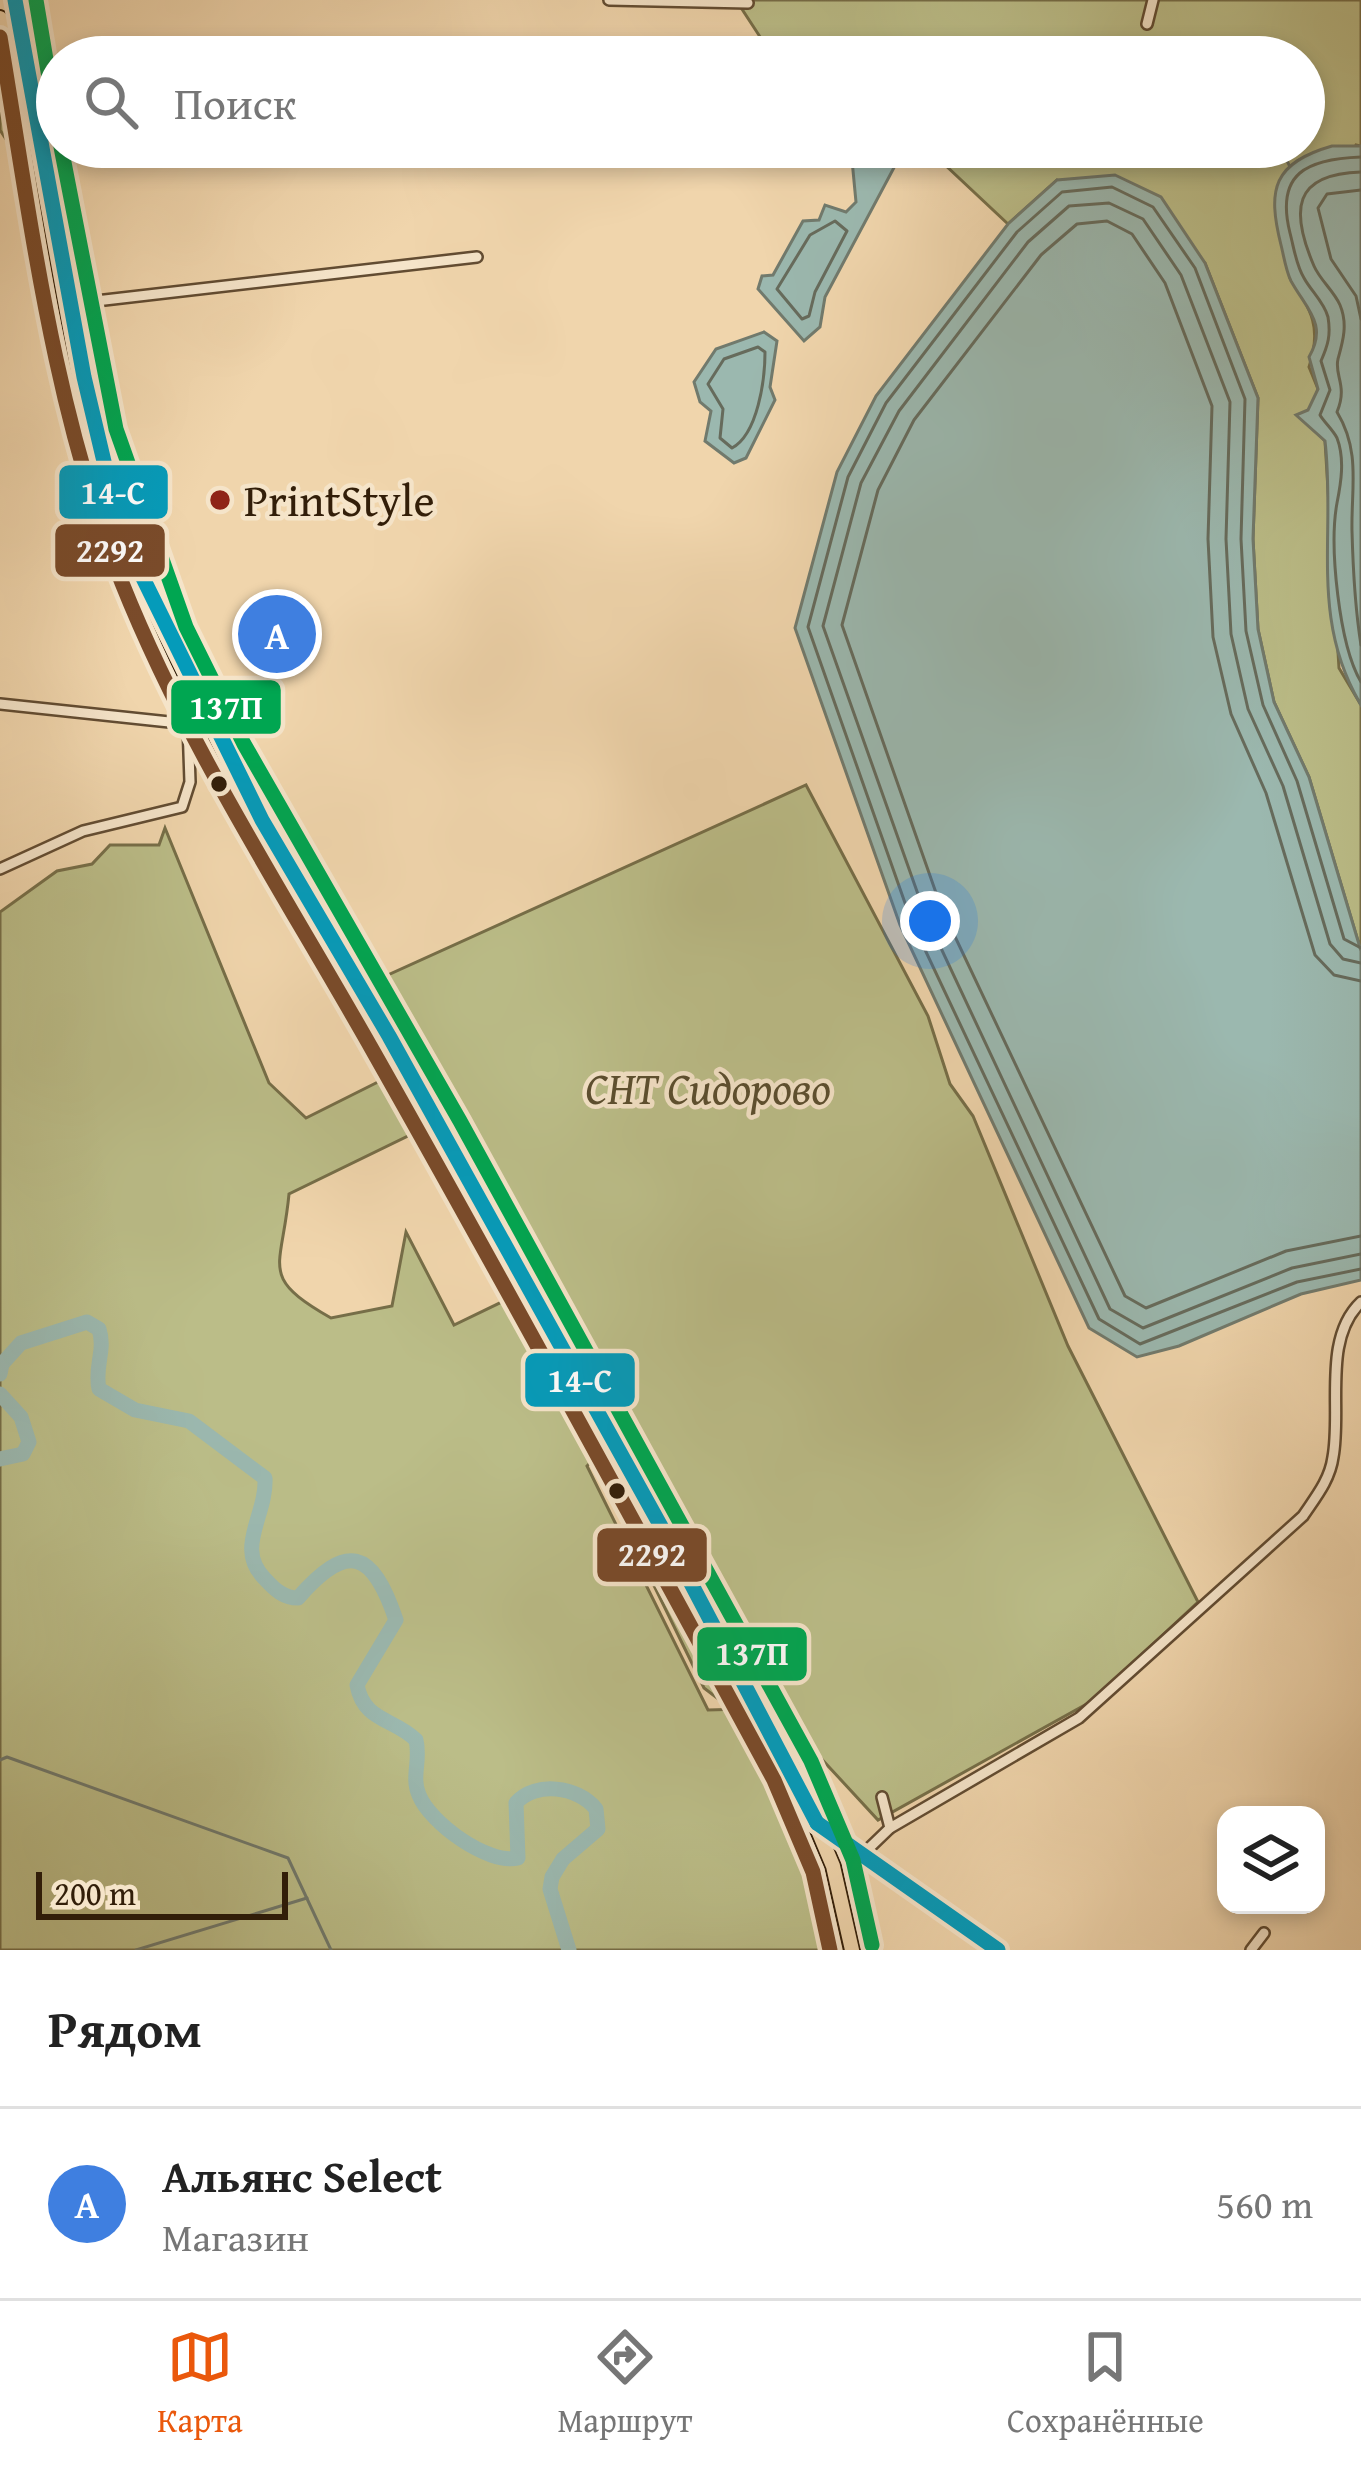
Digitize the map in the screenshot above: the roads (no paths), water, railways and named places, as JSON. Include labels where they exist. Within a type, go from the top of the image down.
[{"type":"main road","points":[[15,0],[36,112]]},
{"type":"main road","points":[[0,19],[28,67]]},
{"type":"main road","points":[[46,168],[106,470],[141,574],[208,720],[663,1530],[817,1823],[853,1950]]},
{"type":"street","points":[[609,0],[748,3]]},
{"type":"street","points":[[1147,24],[1153,0]]},
{"type":"street","points":[[70,304],[477,256]]},
{"type":"street","points":[[0,704],[188,724],[208,720]]},
{"type":"street","points":[[0,869],[83,831],[182,807],[190,782],[188,724]]},
{"type":"street","points":[[863,1854],[890,1828],[1079,1718],[1303,1516],[1328,1479],[1334,1456],[1342,1333],[1361,1301]]},
{"type":"street","points":[[882,1797],[890,1828]]},
{"type":"street","points":[[817,1823],[998,1950]]},
{"type":"street","points":[[1251,1950],[1264,1933]]},
{"type":"water","points":[[1361,146],[1361,705],[1345,672],[1330,608],[1325,441],[1296,415],[1308,410],[1318,389],[1309,357],[1316,326],[1288,273],[1275,208],[1275,194],[1286,170],[1325,168],[1325,148]]},
{"type":"water","points":[[853,168],[894,168],[825,297],[820,327],[804,341],[758,289],[762,276],[773,275],[803,221],[819,220],[825,205],[846,212],[856,202]]},
{"type":"water","points":[[1115,175],[1161,197],[1205,263],[1258,398],[1253,539],[1258,629],[1274,702],[1309,777],[1361,951],[1361,1280],[1301,1294],[1179,1346],[1137,1357],[1089,1328],[900,925],[795,628],[837,472],[876,396],[1008,224],[1057,180]]},
{"type":"water","points":[[764,332],[777,341],[770,387],[775,400],[746,458],[734,463],[705,441],[711,411],[700,402],[694,382],[716,349]]},
{"type":"waterway","points":[[0,1374],[2,1364],[21,1343],[87,1322],[99,1329],[101,1337],[99,1389],[135,1410],[189,1421],[265,1478],[252,1555],[272,1587],[298,1598],[315,1580],[344,1562],[367,1567],[387,1596],[396,1620],[357,1685],[373,1713],[416,1740],[417,1788],[435,1818],[476,1849],[518,1858],[516,1803],[524,1796],[545,1789],[568,1791],[596,1809],[598,1829],[563,1859],[552,1877],[550,1889],[569,1950]]},
{"type":"waterway","points":[[0,1394],[21,1417],[29,1442],[23,1454],[0,1459]]},
{"type":"waterway","points":[[0,1760],[7,1757],[288,1858],[331,1950]]},
{"type":"waterway","points":[[136,1950],[307,1898]]},
{"type":"place","name":"PrintStyle","points":[[220,500]]},
{"type":"place","name":"Альянс Select","points":[[277,634]]},
{"type":"park label","name":"СНТ Сидорово","points":[[708,1088]]}]
